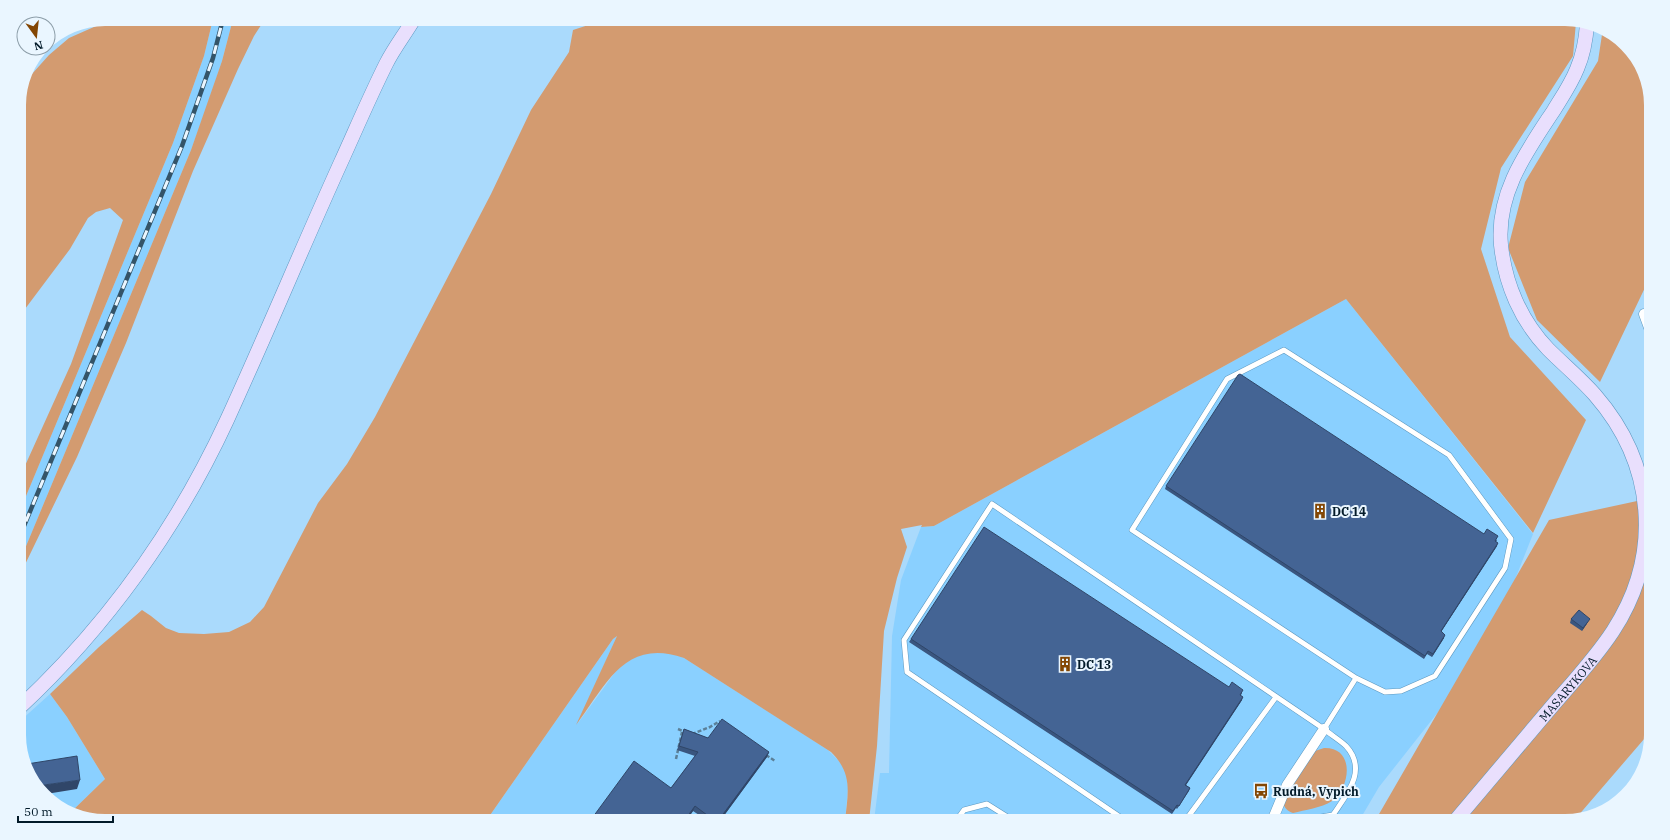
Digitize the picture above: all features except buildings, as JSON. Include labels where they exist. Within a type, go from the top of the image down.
[{"type":"main road","points":[[26,702],[44,685],[114,607],[157,546],[191,489],[226,421],[300,251],[387,62],[410,26]]},
{"type":"main road","name":"MASARYKOVA","points":[[1586,29],[1583,52],[1576,71],[1567,89],[1516,170],[1510,186],[1504,206],[1501,224],[1503,262],[1518,307],[1531,328],[1546,347],[1594,394],[1617,424],[1626,440],[1634,460],[1644,495]]},
{"type":"main road","name":"MASARYKOVA","points":[[1461,814],[1586,666],[1613,631],[1628,605],[1644,556]]},
{"type":"street","points":[[1275,814],[1287,785],[1324,729]]},
{"type":"lane","points":[[1284,350],[1449,455],[1511,539],[1505,568],[1435,676],[1401,690],[1385,692],[1356,678],[1132,530],[1227,379],[1284,350]]},
{"type":"lane","points":[[1116,814],[907,672],[904,640],[992,504],[1324,729],[1346,746],[1356,764],[1352,787],[1334,814]]},
{"type":"lane","points":[[1324,729],[1356,678]]},
{"type":"lane","points":[[1190,814],[1276,697]]},
{"type":"lane","points":[[961,814],[964,810],[987,804],[1003,814]]},
{"type":"path","points":[[678,729],[681,732],[694,733],[713,726],[720,721]]},
{"type":"path","points":[[676,759],[681,732]]},
{"type":"path","points":[[763,753],[775,762]]},
{"type":"shaded area","points":[[100,26],[211,26],[204,56],[173,143],[26,496],[26,464],[71,364],[123,220],[110,208],[96,212],[88,218],[70,249],[26,308],[26,100],[33,73],[48,56],[56,56],[56,49],[69,38],[93,27]]},
{"type":"shaded area","points":[[211,26],[231,26],[222,61],[191,150],[26,546],[26,496],[173,143],[204,56]]},
{"type":"shaded area","points":[[231,26],[260,26],[238,69],[193,171],[126,343],[77,457],[26,563],[26,546],[191,150],[222,61]]},
{"type":"shaded area","points":[[585,26],[1576,27],[1573,56],[1501,168],[1481,249],[1510,337],[1586,420],[1533,533],[1346,299],[934,526],[921,527],[922,525],[901,529],[907,547],[897,578],[884,631],[877,746],[870,814],[846,814],[848,792],[846,776],[838,760],[831,752],[684,658],[664,653],[646,654],[632,659],[619,669],[608,681],[576,725],[617,636],[613,639],[491,814],[105,814],[75,808],[105,779],[67,717],[50,694],[99,647],[142,610],[166,628],[179,633],[204,634],[229,632],[250,622],[264,607],[318,503],[347,464],[375,417],[491,194],[531,110],[569,52],[573,30]]},
{"type":"shaded area","points":[[1602,35],[1617,46],[1631,61],[1640,79],[1644,100],[1644,290],[1600,382],[1537,320],[1508,248],[1525,182],[1598,61]]},
{"type":"shaded area","points":[[1346,299],[1533,534],[1499,620],[1472,669],[1379,787],[1363,814],[875,814],[880,773],[889,773],[892,636],[901,580],[921,527],[934,526]]},
{"type":"shaded area","points":[[1644,500],[1644,740],[1581,812],[1565,814],[1379,814],[1549,520]]},
{"type":"shaded area","points":[[617,636],[578,723],[616,671],[629,660],[642,654],[656,652],[671,653],[684,658],[828,750],[844,768],[847,778],[848,789],[846,814],[491,814],[613,639]]},
{"type":"shaded area","points":[[50,694],[67,717],[105,779],[75,808],[61,801],[53,794],[39,779],[34,770],[30,761],[26,740],[26,716]]},
{"type":"shaded area","points":[[1324,748],[1334,749],[1341,754],[1345,761],[1347,769],[1343,787],[1338,795],[1328,803],[1308,810],[1293,813],[1287,810],[1284,806],[1283,799],[1315,751]]},
{"type":"railway","points":[[26,521],[182,146],[213,58],[221,26]]},
{"type":"place","name":"DC 14","points":[[1320,511]]},
{"type":"place","name":"DC 13","points":[[1065,664]]},
{"type":"place","name":"Rudná, Vypich","points":[[1261,791]]}]
